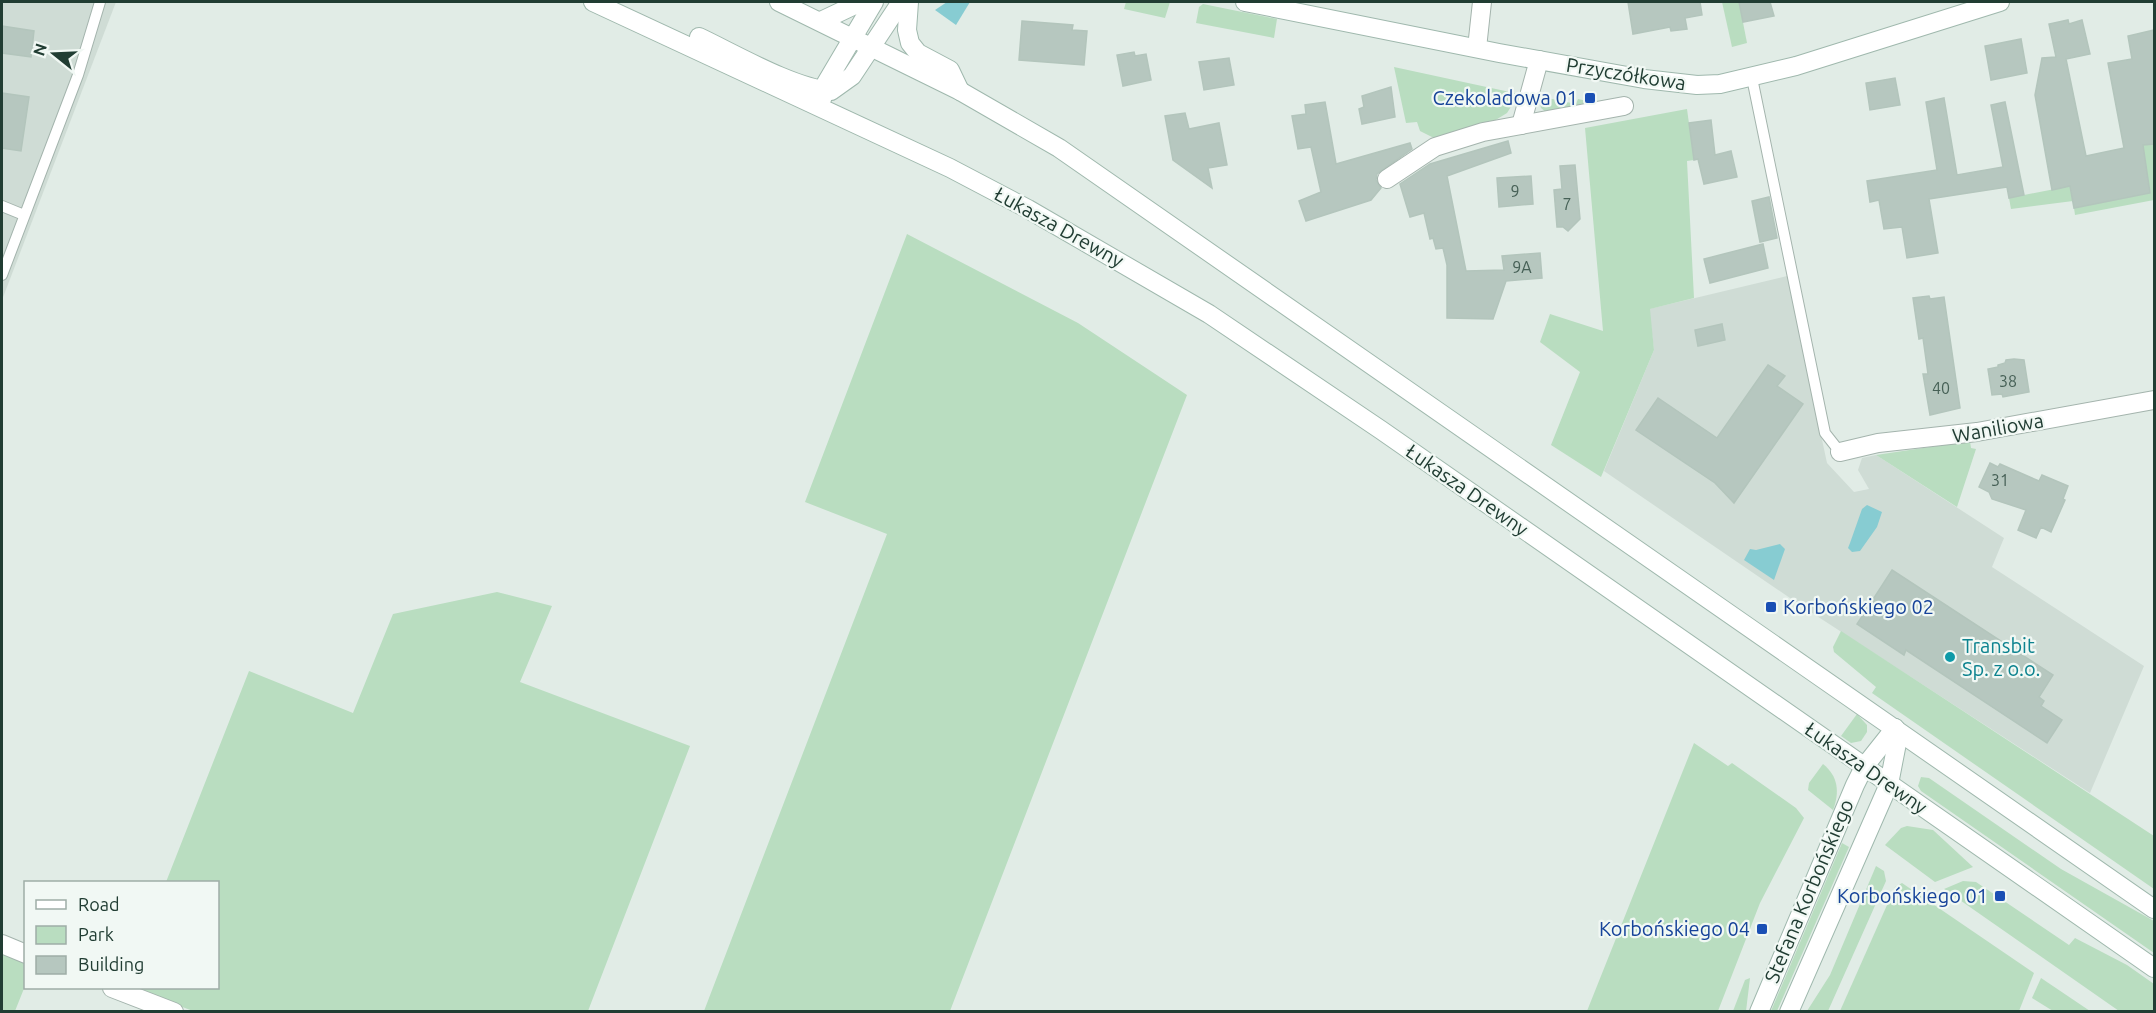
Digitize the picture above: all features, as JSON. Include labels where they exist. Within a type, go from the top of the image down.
[{"type":"main road","name":"Łukasza Drewny","points":[[593,2],[661,31],[1028,208],[1209,314],[1381,430],[2154,968]]},
{"type":"main road","points":[[624,2],[792,80],[831,91],[842,85],[901,2]]},
{"type":"main road","points":[[779,2],[960,91],[1068,155],[2154,909]]},
{"type":"main road","points":[[821,21],[861,2]]},
{"type":"main road","points":[[823,109],[823,90],[874,2]]},
{"type":"main road","points":[[909,2],[907,30],[910,43],[918,53],[950,70],[960,91]]},
{"type":"main road","name":"Przyczółkowa","points":[[1245,2],[1290,6],[1477,48],[1678,84],[1720,84],[1752,78],[1980,4],[2000,2]]},
{"type":"main road","points":[[1477,48],[1482,2]]},
{"type":"main road","points":[[1521,125],[1539,60]]},
{"type":"main road","points":[[1387,179],[1435,147],[1483,132],[1624,106]]},
{"type":"main road","name":"Waniliowa","points":[[1840,452],[1912,435],[1977,432],[2154,400]]},
{"type":"main road","name":"Stefana Korbońskiego","points":[[1759,1011],[1864,767],[1895,728]]},
{"type":"main road","name":"Stefana Korbońskiego","points":[[1789,1011],[1889,784],[1897,743],[1895,728]]},
{"type":"main road","points":[[2,944],[24,953]]},
{"type":"main road","points":[[117,989],[174,1011]]},
{"type":"lane","points":[[2,275],[78,75],[100,2]]},
{"type":"lane","points":[[1752,78],[1825,433],[1840,452]]},
{"type":"lane","points":[[2,206],[24,215]]},
{"type":"shaded area","points":[[2,2],[116,2],[2,300]]},
{"type":"shaded area","points":[[1787,276],[1827,463],[1854,492],[1869,489],[1858,470],[1862,458],[1876,455],[2004,538],[1992,567],[2144,666],[2090,793],[1806,609],[1604,471],[1654,350],[1649,309]]},
{"type":"green space","points":[[1126,2],[1170,2],[1165,18],[1124,9]]},
{"type":"green space","points":[[1722,2],[1739,2],[1747,43],[1732,47]]},
{"type":"green space","points":[[1203,4],[1277,19],[1274,38],[1196,23],[1199,7]]},
{"type":"green space","points":[[1394,67],[1519,94],[1507,113],[1494,121],[1436,139],[1420,131],[1417,122],[1406,123]]},
{"type":"green space","points":[[1538,96],[1576,104],[1578,99],[1601,104],[1547,113],[1541,108]]},
{"type":"green space","points":[[1687,109],[1694,160],[1687,161],[1694,298],[1650,309],[1654,350],[1601,477],[1551,445],[1580,372],[1540,342],[1550,314],[1603,331],[1585,128]]},
{"type":"green space","points":[[2154,129],[2154,200],[2075,215],[2074,208],[2150,192],[2142,141],[2148,130]]},
{"type":"green space","points":[[2070,186],[2073,201],[2011,209],[2009,198]]},
{"type":"green space","points":[[907,234],[1078,323],[1187,395],[950,1011],[704,1011],[887,534],[805,502]]},
{"type":"green space","points":[[1970,441],[1971,448],[1976,449],[1957,507],[1876,455]]},
{"type":"green space","points":[[497,592],[552,606],[520,682],[690,746],[588,1011],[193,1011],[135,989],[219,989],[219,881],[166,881],[249,671],[353,713],[393,614]]},
{"type":"green space","points":[[1841,631],[2154,836],[2154,889],[1872,693],[1876,687],[1834,652],[1833,647]]},
{"type":"green space","points":[[1857,714],[1867,725],[1867,732],[1861,741],[1851,743],[1841,736]]},
{"type":"green space","points":[[1694,743],[1728,766],[1732,763],[1796,808],[1804,818],[1760,903],[1718,1011],[1587,1011]]},
{"type":"green space","points":[[1823,764],[1835,779],[1837,797],[1833,810],[1808,790],[1809,783]]},
{"type":"green space","points":[[1921,777],[1929,778],[2061,869],[2154,921],[2154,953],[1921,791],[1918,786]]},
{"type":"green space","points":[[1907,826],[1933,830],[1973,867],[1935,882],[1885,845],[1901,828]]},
{"type":"green space","points":[[1842,843],[1849,847],[1777,1011],[1771,1011]]},
{"type":"green space","points":[[1876,866],[1884,871],[1886,881],[1828,1011],[1807,1011],[1830,975]]},
{"type":"green space","points":[[1963,881],[1976,882],[2069,945],[2075,938],[2127,965],[2154,984],[2154,1011],[2119,1011],[1944,889]]},
{"type":"green space","points":[[1902,883],[2034,973],[2019,1011],[1840,1011],[1895,887]]},
{"type":"green space","points":[[2,953],[24,963],[24,988],[15,1011],[2,1011]]},
{"type":"green space","points":[[1750,978],[1746,1011],[1733,1011],[1745,980]]},
{"type":"green space","points":[[2041,978],[2090,1011],[2053,1011],[2032,998]]},
{"type":"water","points":[[947,2],[970,2],[956,25],[935,10]]},
{"type":"water","points":[[1867,505],[1882,512],[1877,527],[1860,551],[1852,552],[1848,548],[1862,509]]},
{"type":"water","points":[[1780,544],[1785,549],[1774,580],[1744,560],[1750,549],[1756,550]]},
{"type":"building","points":[[1628,2],[1700,2],[1702,15],[1685,18],[1687,29],[1671,31],[1670,27],[1633,34]]},
{"type":"building","points":[[1739,2],[1770,2],[1774,16],[1743,22]]},
{"type":"building","points":[[2068,20],[2069,24],[2082,20],[2090,54],[2066,59],[2086,156],[2124,148],[2108,63],[2132,59],[2128,36],[2154,30],[2154,144],[2143,145],[2150,193],[2074,208],[2070,186],[2052,190],[2035,95],[2042,58],[2056,57],[2049,24]]},
{"type":"building","points":[[1022,21],[1073,25],[1072,30],[1087,31],[1084,65],[1019,60]]},
{"type":"building","points":[[2,26],[34,31],[31,57],[2,53]]},
{"type":"building","points":[[2021,39],[2027,73],[1991,80],[1985,46]]},
{"type":"building","points":[[1134,52],[1135,56],[1146,54],[1151,80],[1123,86],[1117,55]]},
{"type":"building","points":[[1229,58],[1234,85],[1204,90],[1199,62]]},
{"type":"building","points":[[1895,78],[1900,105],[1870,110],[1866,83]]},
{"type":"building","points":[[1391,87],[1395,117],[1362,124],[1359,109],[1364,107],[1362,96]]},
{"type":"building","points":[[2,93],[29,97],[21,151],[2,148]]},
{"type":"building","points":[[1944,98],[1957,175],[2003,167],[1991,105],[2005,102],[2024,195],[2009,198],[2007,187],[1929,199],[1938,253],[1907,258],[1902,227],[1884,229],[1879,200],[1870,202],[1867,181],[1937,170],[1926,102]]},
{"type":"building","points":[[1325,102],[1336,164],[1410,143],[1412,149],[1377,174],[1376,180],[1381,188],[1371,200],[1306,221],[1299,201],[1321,192],[1311,147],[1298,149],[1292,116],[1306,114],[1305,105]]},
{"type":"building","points":[[1185,113],[1189,129],[1219,123],[1227,165],[1208,168],[1212,188],[1173,160],[1165,116]]},
{"type":"building","points":[[1711,120],[1715,155],[1731,151],[1737,177],[1704,184],[1698,159],[1694,160],[1689,123]]},
{"type":"building","points":[[1508,141],[1511,153],[1447,176],[1466,271],[1504,270],[1502,256],[1540,253],[1542,278],[1506,281],[1493,319],[1447,318],[1447,265],[1443,248],[1436,249],[1433,238],[1430,239],[1424,213],[1410,217],[1400,184],[1430,164]]},
{"type":"building","points":[[1575,165],[1580,219],[1568,231],[1563,227],[1557,227],[1554,190],[1562,189],[1560,166]]},
{"type":"building","points":[[1531,176],[1533,204],[1499,207],[1497,178]]},
{"type":"building","points":[[1769,197],[1777,238],[1760,242],[1752,201]]},
{"type":"building","points":[[1763,244],[1768,268],[1710,283],[1704,259]]},
{"type":"building","points":[[1929,296],[1930,299],[1944,297],[1960,408],[1930,415],[1923,374],[1928,374],[1923,338],[1919,339],[1913,298]]},
{"type":"building","points":[[1722,324],[1725,340],[1698,346],[1695,330]]},
{"type":"building","points":[[2006,360],[2024,360],[2029,392],[2003,397],[2002,394],[1992,395],[1988,369],[1998,367]]},
{"type":"building","points":[[1768,365],[1785,376],[1777,386],[1803,404],[1734,503],[1715,483],[1636,430],[1658,398],[1717,438]]},
{"type":"building","points":[[1990,463],[1998,467],[2000,464],[2039,481],[2042,475],[2068,486],[2063,499],[2065,500],[2051,532],[2041,527],[2036,538],[2018,530],[2026,510],[1992,499],[1989,492],[1979,487]]},
{"type":"building","name":"Transbit Sp. z o.o.","points":[[1892,570],[2053,675],[2039,697],[2044,701],[2041,706],[2062,720],[2047,743],[1906,650],[1904,655],[1857,624]]},
{"type":"place","name":"Czekoladowa 01","points":[[1590,98]]},
{"type":"place","name":"Korbońskiego 02","points":[[1771,607]]},
{"type":"place","name":"Transbit Sp. z o.o.","points":[[1950,657]]},
{"type":"place","name":"Korbońskiego 01","points":[[2000,896]]},
{"type":"place","name":"Korbońskiego 04","points":[[1762,929]]}]
